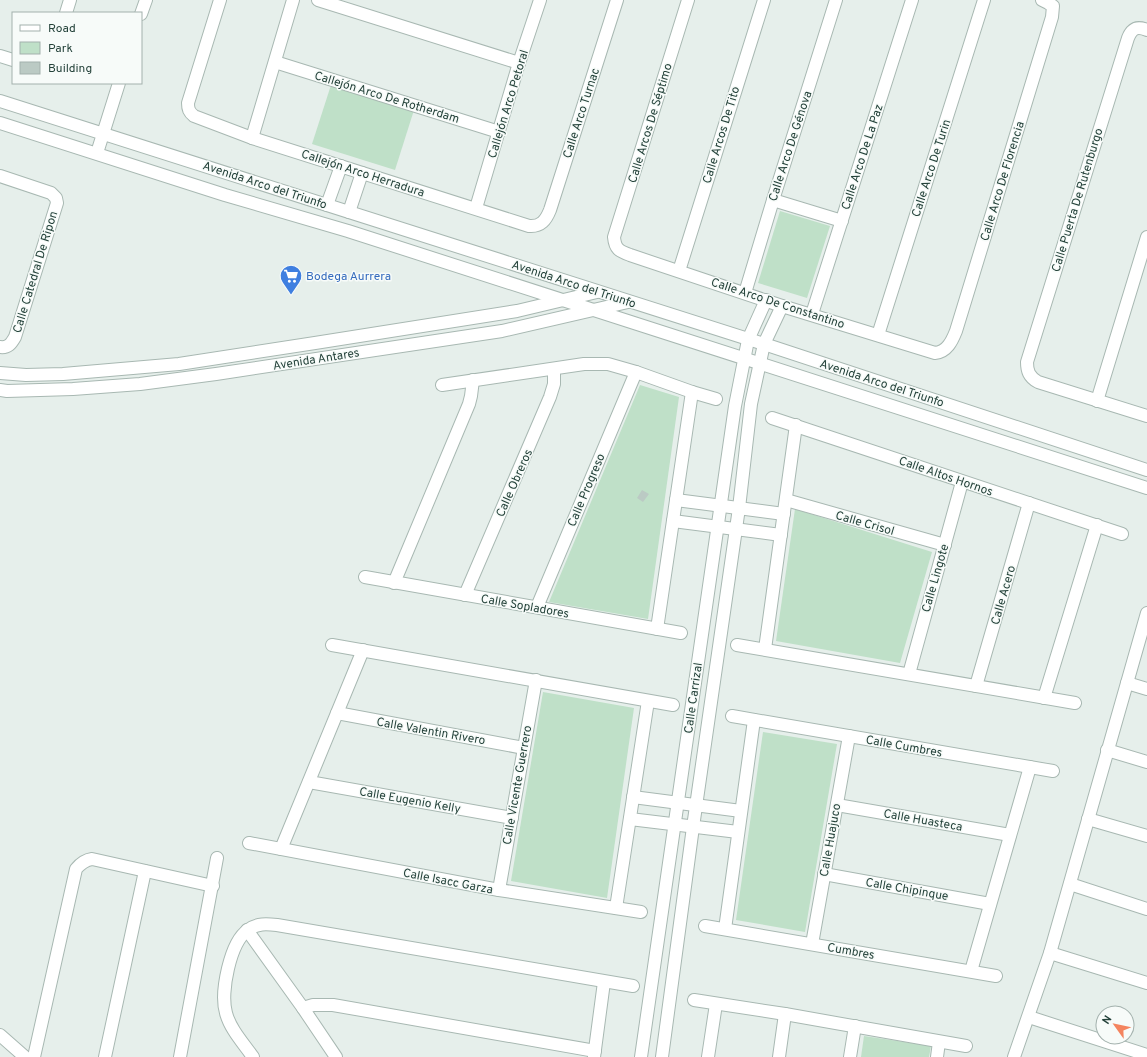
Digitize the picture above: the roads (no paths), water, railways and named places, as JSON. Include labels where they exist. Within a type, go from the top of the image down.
[{"type":"street","points":[[66,12],[70,0]]},
{"type":"street","points":[[142,12],[146,0]]},
{"type":"street","name":"Callejón Arco Herradura","points":[[220,0],[188,103],[190,113],[198,118],[252,138],[529,226],[542,224]]},
{"type":"street","points":[[252,138],[293,0]]},
{"type":"street","points":[[318,0],[520,63]]},
{"type":"street","name":"Callejón Arco Petoral","points":[[476,208],[540,0]]},
{"type":"street","name":"Calle Arco Turnac","points":[[542,224],[550,210],[617,0]]},
{"type":"street","name":"Calle Arcos De Séptimo","points":[[616,247],[614,237],[688,0]]},
{"type":"street","name":"Calle Arcos De Tito","points":[[679,271],[764,0]]},
{"type":"street","name":"Calle Arco De Génova","points":[[745,293],[836,0]]},
{"type":"street","name":"Calle Arco De La Paz","points":[[812,314],[912,0]]},
{"type":"street","name":"Calle Arco De Turin","points":[[878,336],[984,0]]},
{"type":"street","name":"Calle Arco De Florencia","points":[[942,352],[952,340],[956,331],[1052,17],[1052,6],[1042,0]]},
{"type":"street","name":"Calle Puerta De Rutenburgo","points":[[1097,401],[1032,379],[1027,369],[1027,362],[1130,32],[1134,28],[1138,27],[1147,30]]},
{"type":"street","points":[[0,56],[12,60]]},
{"type":"street","name":"Callejón Arco De Rotherdam","points":[[275,62],[499,132]]},
{"type":"street","points":[[97,153],[119,84]]},
{"type":"street","name":"Avenida Arco del Triunfo","points":[[0,101],[764,344],[1147,470]]},
{"type":"street","name":"Avenida Arco del Triunfo","points":[[0,123],[225,195],[348,231],[564,300],[744,360],[1147,488]]},
{"type":"street","points":[[328,206],[341,166]]},
{"type":"street","points":[[349,212],[362,173]]},
{"type":"street","name":"Calle Catedral De Ripon","points":[[0,176],[51,192],[56,198],[57,202],[15,338],[5,347]]},
{"type":"street","points":[[773,200],[842,221]]},
{"type":"street","points":[[1147,237],[1097,401],[1147,416]]},
{"type":"street","name":"Calle Arco De Constantino","points":[[616,247],[622,252],[630,255],[782,306],[935,353],[942,352]]},
{"type":"street","name":"Avenida Antares","points":[[0,373],[26,375],[63,374],[179,364],[315,344],[517,311],[597,292]]},
{"type":"street","name":"Calle Carrizal","points":[[641,1057],[735,406],[748,340],[766,300]]},
{"type":"street","name":"Avenida Antares","points":[[0,390],[80,388],[140,384],[216,374],[502,331],[628,302]]},
{"type":"street","name":"Calle Carrizal","points":[[662,1057],[696,805],[739,508],[751,404],[758,364],[764,344],[782,306]]},
{"type":"street","points":[[442,385],[596,363],[608,364],[636,372],[716,399]]},
{"type":"street","name":"Calle Obreros","points":[[465,595],[550,397],[554,384],[554,369]]},
{"type":"street","name":"Calle Progreso","points":[[537,608],[636,372]]},
{"type":"street","points":[[394,583],[469,404],[473,380]]},
{"type":"street","points":[[657,628],[692,392]]},
{"type":"street","name":"Calle Altos Hornos","points":[[772,418],[1122,534]]},
{"type":"street","points":[[765,649],[796,425]]},
{"type":"street","name":"Calle Lingote","points":[[908,674],[962,482]]},
{"type":"street","points":[[676,500],[784,514]]},
{"type":"street","name":"Calle Crisol","points":[[786,500],[945,545]]},
{"type":"street","name":"Calle Acero","points":[[976,686],[1029,503]]},
{"type":"street","points":[[673,521],[781,535]]},
{"type":"street","points":[[1044,698],[1097,525]]},
{"type":"street","name":"Calle Sopladores","points":[[365,577],[681,633]]},
{"type":"street","points":[[1014,1057],[1050,953],[1147,614]]},
{"type":"street","points":[[737,644],[1075,703]]},
{"type":"street","points":[[332,645],[673,705]]},
{"type":"street","points":[[281,849],[364,650]]},
{"type":"street","name":"Calle Vicente Guerrero","points":[[498,890],[536,680]]},
{"type":"street","points":[[1127,683],[1147,689]]},
{"type":"street","points":[[616,908],[648,701]]},
{"type":"street","name":"Calle Valentin Rivero","points":[[337,713],[524,748]]},
{"type":"street","name":"Calle Cumbres","points":[[732,716],[1053,771]]},
{"type":"street","points":[[725,929],[754,720]]},
{"type":"street","name":"Calle Huajuco","points":[[812,944],[849,736]]},
{"type":"street","points":[[1107,750],[1147,762]]},
{"type":"street","points":[[970,971],[1030,767]]},
{"type":"street","name":"Calle Eugenio Kelly","points":[[309,782],[512,818]]},
{"type":"street","points":[[633,797],[741,811]]},
{"type":"street","name":"Calle Huasteca","points":[[836,805],[1010,835]]},
{"type":"street","points":[[630,819],[738,832]]},
{"type":"street","points":[[1088,819],[1147,836]]},
{"type":"street","name":"Calle Isacc Garza","points":[[249,843],[498,890],[641,912]]},
{"type":"street","points":[[180,1057],[218,858]]},
{"type":"street","points":[[34,1057],[76,869],[86,860],[92,859],[213,886]]},
{"type":"street","points":[[105,1057],[145,871]]},
{"type":"street","name":"Calle Chipinque","points":[[824,874],[990,904]]},
{"type":"street","points":[[1070,884],[1147,909]]},
{"type":"street","points":[[253,1057],[232,1026],[226,1014],[224,1002],[225,987],[234,950],[240,939],[247,930],[264,924],[633,986]]},
{"type":"street","name":"Cumbres","points":[[706,926],[996,976]]},
{"type":"street","points":[[247,930],[336,1057]]},
{"type":"street","points":[[1050,953],[1147,983]]},
{"type":"street","points":[[303,1008],[320,1004],[332,1005],[595,1054],[604,982]]},
{"type":"street","points":[[694,1000],[785,1014],[966,1046]]},
{"type":"street","points":[[708,1057],[716,1004]]},
{"type":"street","points":[[779,1057],[785,1014]]},
{"type":"street","points":[[1028,1017],[1147,1055]]},
{"type":"street","points":[[850,1057],[855,1026]]},
{"type":"street","points":[[0,1035],[25,1057]]},
{"type":"street","points":[[937,1057],[939,1042]]},
{"type":"place","name":"Bodega Aurrera","points":[[291,296]]}]
